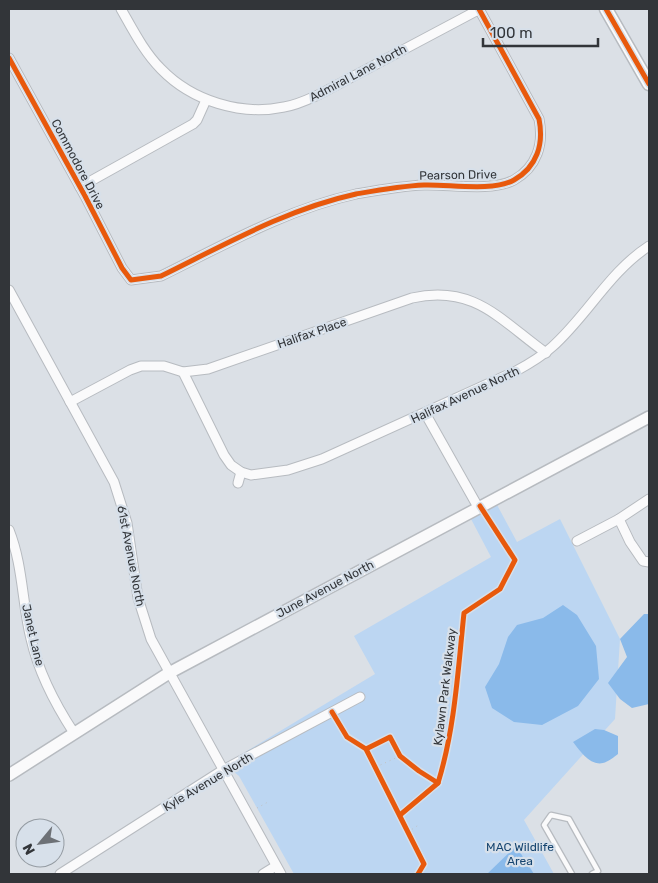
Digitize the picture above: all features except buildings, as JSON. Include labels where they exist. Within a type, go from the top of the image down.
[{"type":"main road","points":[[606,9],[649,84]]},
{"type":"street","name":"Admiral Lane North","points":[[121,9],[149,55],[161,70],[176,83],[206,100],[229,106],[267,110],[303,102],[480,9]]},
{"type":"street","name":"Pearson Drive","points":[[131,280],[161,276],[286,216],[354,195],[398,187],[424,185],[500,186],[522,175],[531,166],[537,155],[542,131],[539,119],[480,9]]},
{"type":"street","name":"Commodore Drive","points":[[9,58],[122,268],[131,280]]},
{"type":"street","points":[[80,187],[193,124],[197,120],[206,100]]},
{"type":"street","name":"Halifax Avenue North","points":[[241,472],[251,475],[288,470],[322,459],[516,371],[546,353],[569,331],[623,268],[649,246]]},
{"type":"street","name":"61st Avenue North","points":[[9,290],[104,462],[116,489],[126,523],[138,598],[143,619],[151,639],[278,870]]},
{"type":"street","name":"Halifax Place","points":[[70,402],[141,366],[164,366],[183,372],[208,369],[412,298],[429,294],[455,296],[480,303],[546,353]]},
{"type":"street","points":[[183,372],[224,455],[231,466],[241,472],[238,483]]},
{"type":"street","points":[[425,413],[478,507]]},
{"type":"street","name":"June Avenue North","points":[[9,775],[169,673],[649,417]]},
{"type":"street","points":[[577,541],[619,519],[649,499]]},
{"type":"street","points":[[619,519],[630,542],[643,561],[649,562]]},
{"type":"street","name":"Janet Lane","points":[[9,530],[19,563],[31,639],[39,667],[51,694],[74,733]]},
{"type":"street","name":"Kyle Avenue North","points":[[60,874],[223,770],[360,697]]},
{"type":"street","points":[[264,874],[278,870]]},
{"type":"lane","points":[[572,874],[544,824],[551,815],[570,819],[598,871],[592,874]]},
{"type":"path","points":[[397,750],[400,756],[407,761]]},
{"type":"path","points":[[376,768],[400,756]]},
{"type":"path","points":[[373,761],[380,775]]},
{"type":"path","points":[[257,808],[268,802]]},
{"type":"path","points":[[404,824],[412,840]]},
{"type":"path","points":[[408,832],[420,824]]},
{"type":"green space","name":"MAC Wildlife Area","points":[[496,503],[517,542],[560,519],[620,639],[615,719],[524,820],[554,874],[294,874],[239,776],[234,772],[232,760],[375,674],[354,636],[491,557],[471,519]]},
{"type":"water","points":[[563,605],[577,615],[596,646],[599,679],[578,706],[542,725],[514,722],[492,708],[485,687],[499,664],[508,637],[517,625],[543,618]]},
{"type":"water","points":[[644,614],[649,614],[649,704],[632,708],[620,699],[608,683],[627,657],[620,639]]},
{"type":"water","points":[[595,729],[604,730],[618,736],[618,754],[603,763],[590,760],[573,742]]},
{"type":"water","points":[[516,846],[534,874],[487,874]]},
{"type":"cycle path","points":[[9,58],[85,196],[122,268],[131,280],[161,276],[232,240],[281,218],[356,194],[424,185],[494,186],[505,184],[522,175],[537,154],[540,137],[539,119],[479,9]]},
{"type":"cycle path","points":[[606,9],[649,84]]},
{"type":"cycle path","name":"Kylawn Park Walkway","points":[[438,783],[452,720],[464,613],[500,589],[515,560],[480,506]]},
{"type":"cycle path","points":[[332,712],[347,737],[366,749],[424,864],[418,874]]},
{"type":"cycle path","points":[[366,749],[390,737],[400,756],[438,783],[400,815]]}]
